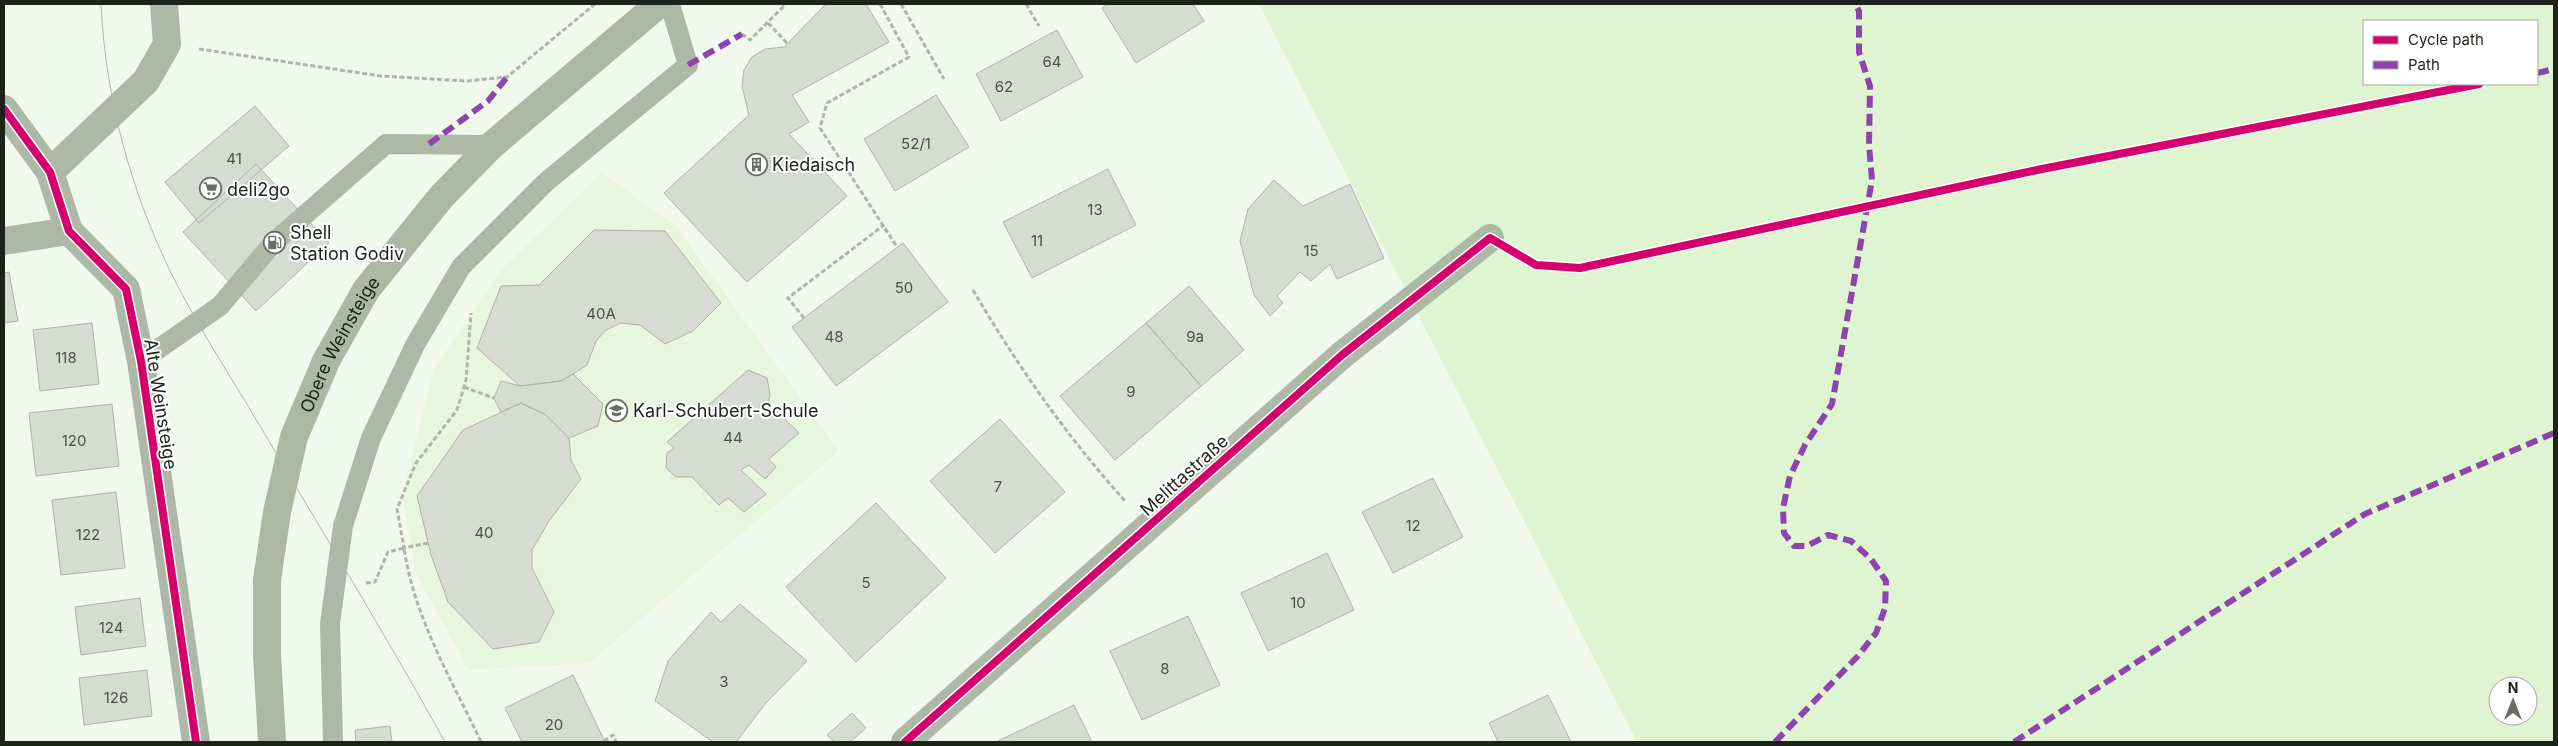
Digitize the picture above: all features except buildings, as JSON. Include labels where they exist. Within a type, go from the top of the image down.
[{"type":"main road","name":"Obere Weinsteige","points":[[272,742],[267,655],[267,580],[277,512],[294,437],[326,361],[366,290],[442,196],[492,145],[659,4]]},
{"type":"street","points":[[50,172],[146,81],[167,44],[164,4]]},
{"type":"street","name":"Alte Weinsteige","points":[[4,109],[50,172],[69,230],[126,289],[140,361],[196,742]]},
{"type":"street","points":[[4,241],[69,230]]},
{"type":"street","name":"Melittastraße","points":[[904,742],[1342,355],[1490,238]]},
{"type":"lane","points":[[333,742],[330,624],[343,526],[371,438],[415,345],[461,267],[546,182],[688,65],[670,4]]},
{"type":"lane","points":[[140,361],[220,306],[274,242],[386,144],[492,145]]},
{"type":"path","points":[[167,44],[335,70],[466,81],[507,77],[595,4]]},
{"type":"path","points":[[742,34],[750,40],[785,5],[783,4]]},
{"type":"path","points":[[880,4],[909,57],[826,103],[820,128],[897,247]]},
{"type":"path","points":[[901,4],[944,79]]},
{"type":"path","points":[[1026,4],[1039,26]]},
{"type":"path","points":[[768,23],[787,43]]},
{"type":"path","points":[[804,318],[788,298],[884,225]]},
{"type":"path","points":[[457,274],[471,283],[471,328],[464,388],[457,410],[416,463],[397,509],[414,596],[481,742]]},
{"type":"path","points":[[973,290],[1006,346],[1094,467],[1148,526]]},
{"type":"path","points":[[464,388],[494,398]]},
{"type":"path","points":[[388,552],[428,543]]},
{"type":"path","points":[[604,741],[613,736],[616,742]]},
{"type":"shaded area","points":[[1259,4],[2554,4],[2554,742],[1637,742]]},
{"type":"shaded area","name":"Karl-Schubert-Schule","points":[[602,173],[675,225],[839,451],[589,663],[469,670],[416,574],[402,494],[434,369],[499,272]]},
{"type":"tram line","points":[[101,4],[104,44],[117,122],[140,198],[170,272],[445,742]]},
{"type":"marked path","points":[[1775,742],[1858,656],[1876,633],[1885,608],[1886,581],[1871,559],[1851,541],[1828,535],[1807,546],[1794,546],[1784,533],[1783,508],[1790,476],[1805,445],[1832,404],[1872,180],[1869,145],[1870,86],[1859,52],[1859,11],[1855,4]]},
{"type":"marked path","points":[[688,65],[742,34]]},
{"type":"marked path","points":[[2538,73],[2554,69]]},
{"type":"marked path","points":[[429,144],[488,101],[507,77]]},
{"type":"marked path","points":[[2014,742],[2365,514],[2554,433]]},
{"type":"cycle path","points":[[905,742],[1342,355],[1490,238],[1536,265],[1580,268],[2042,169],[2474,85]]},
{"type":"cycle path","points":[[4,109],[50,172],[69,231],[126,289],[141,361],[196,742]]},
{"type":"place","name":"Kiedaisch","points":[[756,164]]},
{"type":"place","name":"deli2go","points":[[211,189]]},
{"type":"place","name":"Shell Station Godiv","points":[[274,242]]},
{"type":"place","name":"Karl-Schubert-Schule","points":[[617,410]]}]
